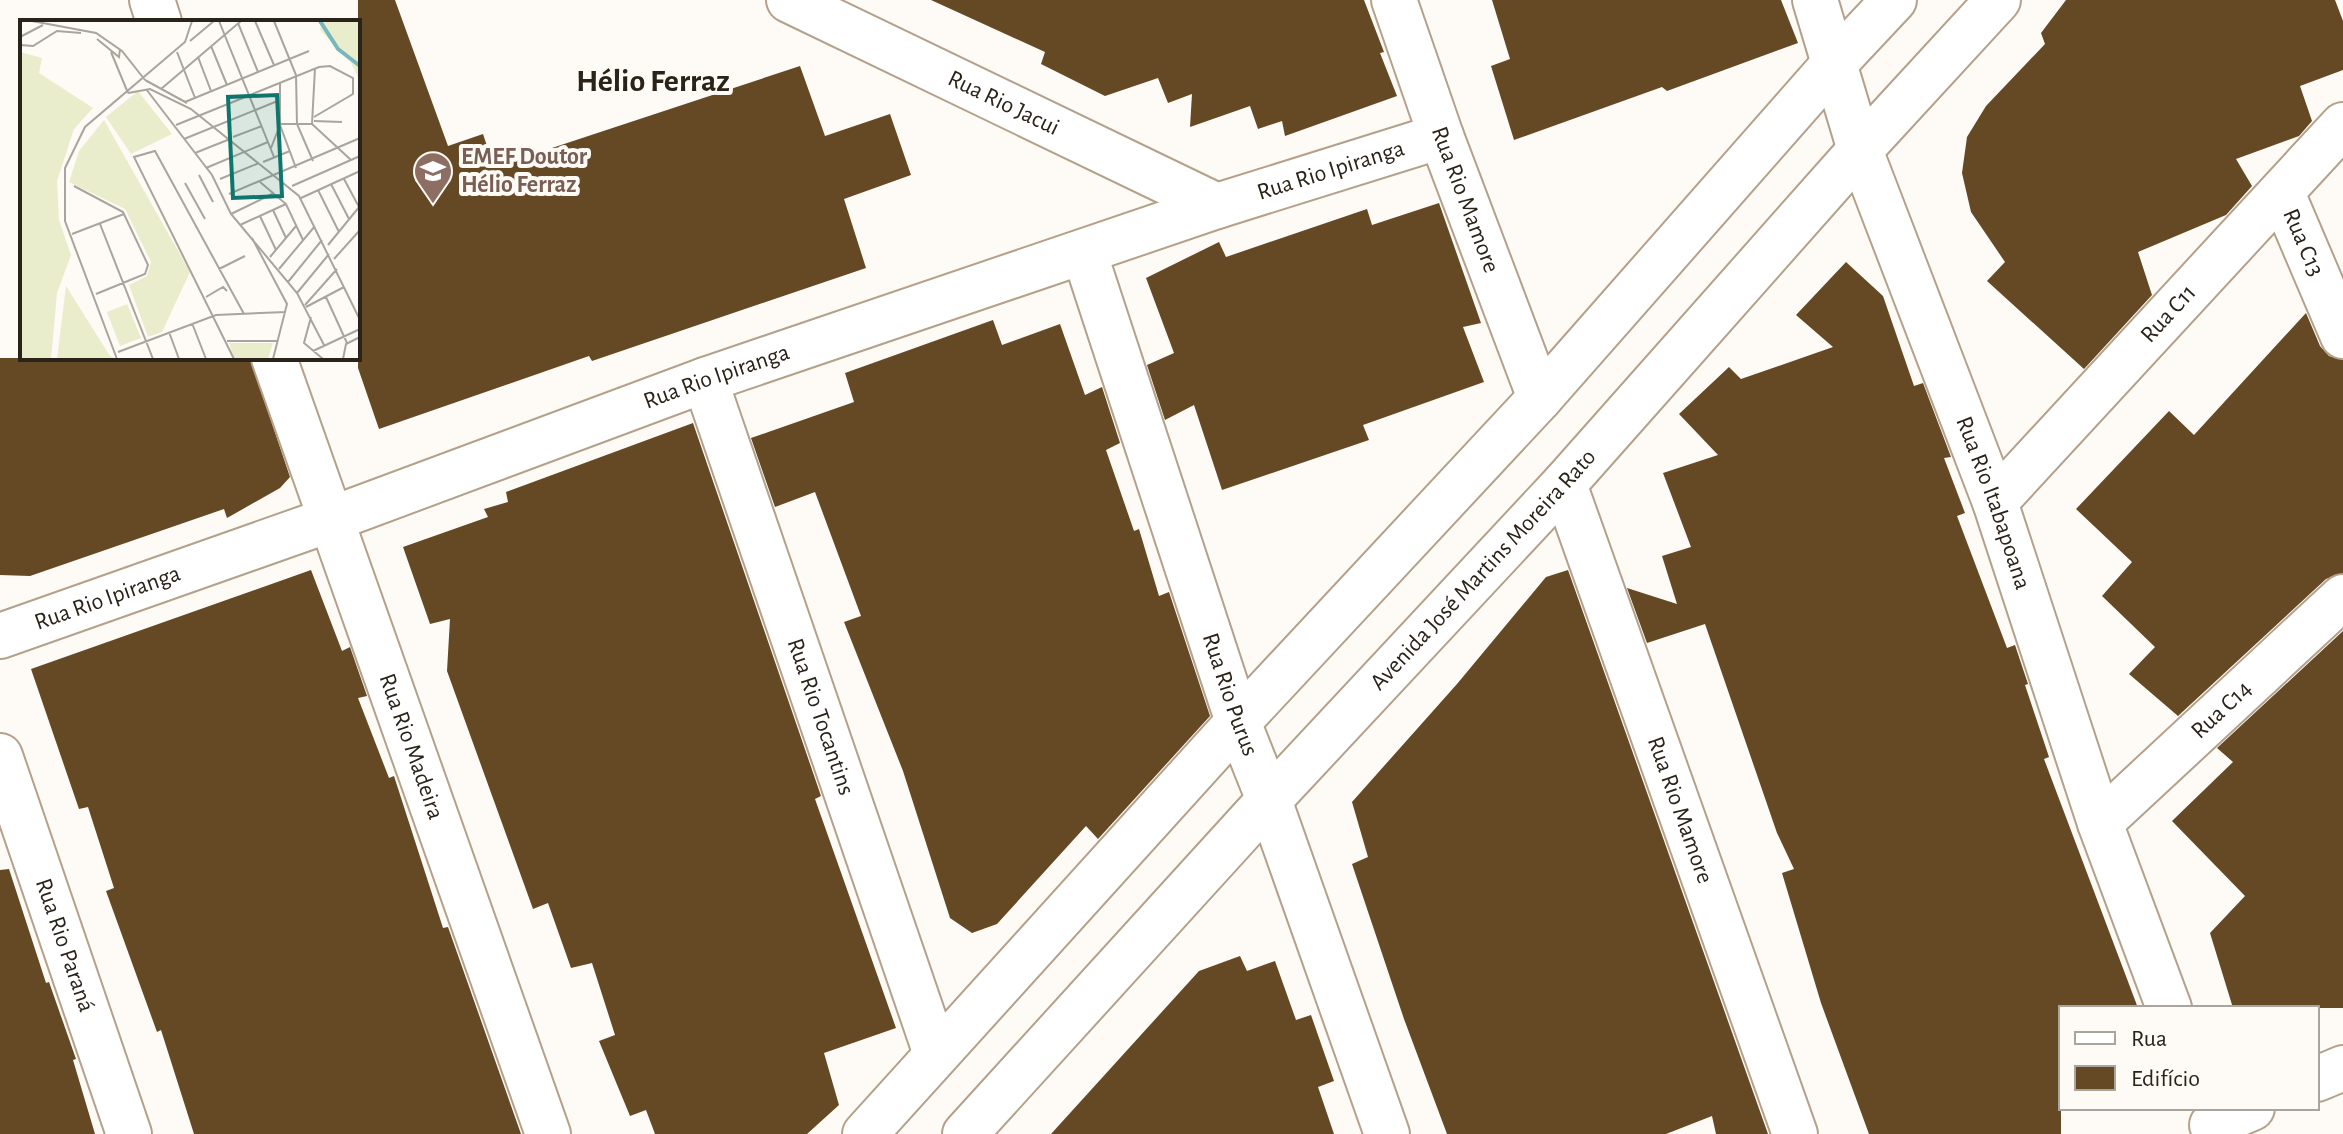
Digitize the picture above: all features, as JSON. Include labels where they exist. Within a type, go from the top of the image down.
[{"type":"street","points":[[152,0],[158,20]]},
{"type":"street","name":"Rua Rio Jacui","points":[[789,0],[1217,206]]},
{"type":"street","name":"Rua Rio Mamore","points":[[1394,0],[1441,136],[1540,398]]},
{"type":"street","name":"Rua Rio Itabapoana","points":[[1815,0],[1860,150],[1995,502],[2100,823],[2168,1006]]},
{"type":"street","points":[[865,1134],[1238,722],[1540,398],[1894,0]]},
{"type":"street","name":"Avenida José Martins Moreira Rato","points":[[965,1134],[1269,800],[1564,484],[1860,150],[1998,0]]},
{"type":"street","name":"Rua C11","points":[[1995,502],[2343,125]]},
{"type":"street","name":"Rua Rio Ipiranga","points":[[0,636],[329,520],[705,380],[1217,206],[1441,136]]},
{"type":"street","name":"Rua C13","points":[[2282,193],[2343,336]]},
{"type":"street","name":"Rua Rio Purus","points":[[1084,252],[1238,722],[1269,800],[1387,1134]]},
{"type":"street","name":"Rua Rio Madeira","points":[[275,360],[548,1134]]},
{"type":"street","name":"Rua Rio Tocantins","points":[[705,380],[936,1054]]},
{"type":"street","name":"Rua Rio Mamore","points":[[1564,484],[1795,1134]]},
{"type":"street","name":"Rua C14","points":[[2100,823],[2343,597]]},
{"type":"street","name":"Rua Rio Paraná","points":[[0,756],[129,1134]]},
{"type":"street","points":[[2319,1078],[2343,1068]]},
{"type":"street","points":[[2211,1122],[2246,1110]]},
{"type":"building","points":[[358,0],[395,0],[448,146],[483,134],[494,167],[800,66],[825,136],[890,114],[911,175],[844,199],[866,268],[592,361],[589,356],[379,429],[358,368]]},
{"type":"building","points":[[931,0],[1364,0],[1397,96],[1285,136],[1282,121],[1258,129],[1250,106],[1190,127],[1192,94],[1168,103],[1158,78],[1105,96],[1041,64],[1045,52]]},
{"type":"building","points":[[1492,0],[1781,0],[1798,43],[1667,91],[1662,87],[1514,140],[1491,66],[1510,59]]},
{"type":"building","points":[[2066,0],[2335,0],[2343,21],[2343,70],[2300,86],[2312,121],[2299,136],[2236,159],[2252,186],[2226,215],[2138,252],[2152,295],[2084,369],[1987,281],[2005,262],[1971,212],[1962,173],[1967,137],[1986,106],[2045,44],[2041,33]]},
{"type":"building","points":[[1439,203],[1481,323],[1463,327],[1484,382],[1363,425],[1369,440],[1222,490],[1194,405],[1165,420],[1147,365],[1174,353],[1146,278],[1219,242],[1226,257],[1367,209],[1372,225]]},
{"type":"building","points":[[1846,262],[1883,296],[1914,386],[1923,383],[1951,457],[1944,458],[1965,513],[1957,516],[2007,648],[2015,645],[2049,757],[2044,759],[2137,1006],[2059,1006],[2061,1134],[1869,1134],[1821,1003],[1782,873],[1794,869],[1777,833],[1705,624],[1647,643],[1627,588],[1677,604],[1662,556],[1691,547],[1663,473],[1718,455],[1679,414],[1729,367],[1741,379],[1833,347],[1796,315]]},
{"type":"building","points":[[2306,313],[2320,346],[2329,356],[2343,360],[2343,573],[2326,579],[2178,716],[2129,674],[2155,647],[2102,596],[2132,562],[2076,509],[2169,411],[2194,435]]},
{"type":"building","points":[[993,320],[1002,345],[1060,324],[1085,395],[1102,387],[1120,443],[1106,450],[1134,531],[1139,529],[1159,596],[1169,592],[1210,716],[1098,839],[1086,826],[997,924],[972,933],[950,918],[903,771],[844,622],[861,616],[815,492],[775,507],[751,438],[854,402],[845,373]]},
{"type":"building","points":[[0,358],[251,360],[290,477],[280,488],[227,518],[224,509],[30,576],[0,575]]},
{"type":"building","points":[[693,423],[821,796],[815,799],[896,1028],[824,1053],[839,1105],[807,1134],[655,1134],[646,1110],[630,1116],[599,1041],[615,1035],[592,963],[571,968],[548,903],[533,909],[447,671],[450,619],[430,624],[403,547],[488,517],[484,509],[508,502],[506,492]]},
{"type":"building","points":[[311,570],[342,651],[350,647],[367,696],[358,698],[389,778],[394,776],[443,928],[448,927],[521,1134],[194,1134],[161,1030],[157,1032],[106,891],[114,888],[88,807],[79,809],[31,669]]},
{"type":"building","points":[[1568,570],[1768,1134],[1716,1134],[1712,1116],[1666,1134],[1447,1134],[1404,1019],[1352,864],[1368,857],[1352,802],[1457,684],[1546,577]]},
{"type":"building","points":[[2343,631],[2343,1008],[2232,1006],[2210,933],[2245,896],[2172,821],[2233,762],[2217,748]]},
{"type":"building","points":[[9,869],[46,983],[49,982],[76,1059],[73,1060],[95,1134],[0,1134],[0,870]]},
{"type":"building","points":[[1240,956],[1247,971],[1275,961],[1296,1020],[1311,1015],[1334,1081],[1318,1087],[1334,1134],[1051,1134],[1199,971]]},
{"type":"place","name":"EMEF Doutor Hélio Ferraz","points":[[433,205]]},
{"type":"district","name":"Hélio Ferraz","points":[[653,81]]}]
